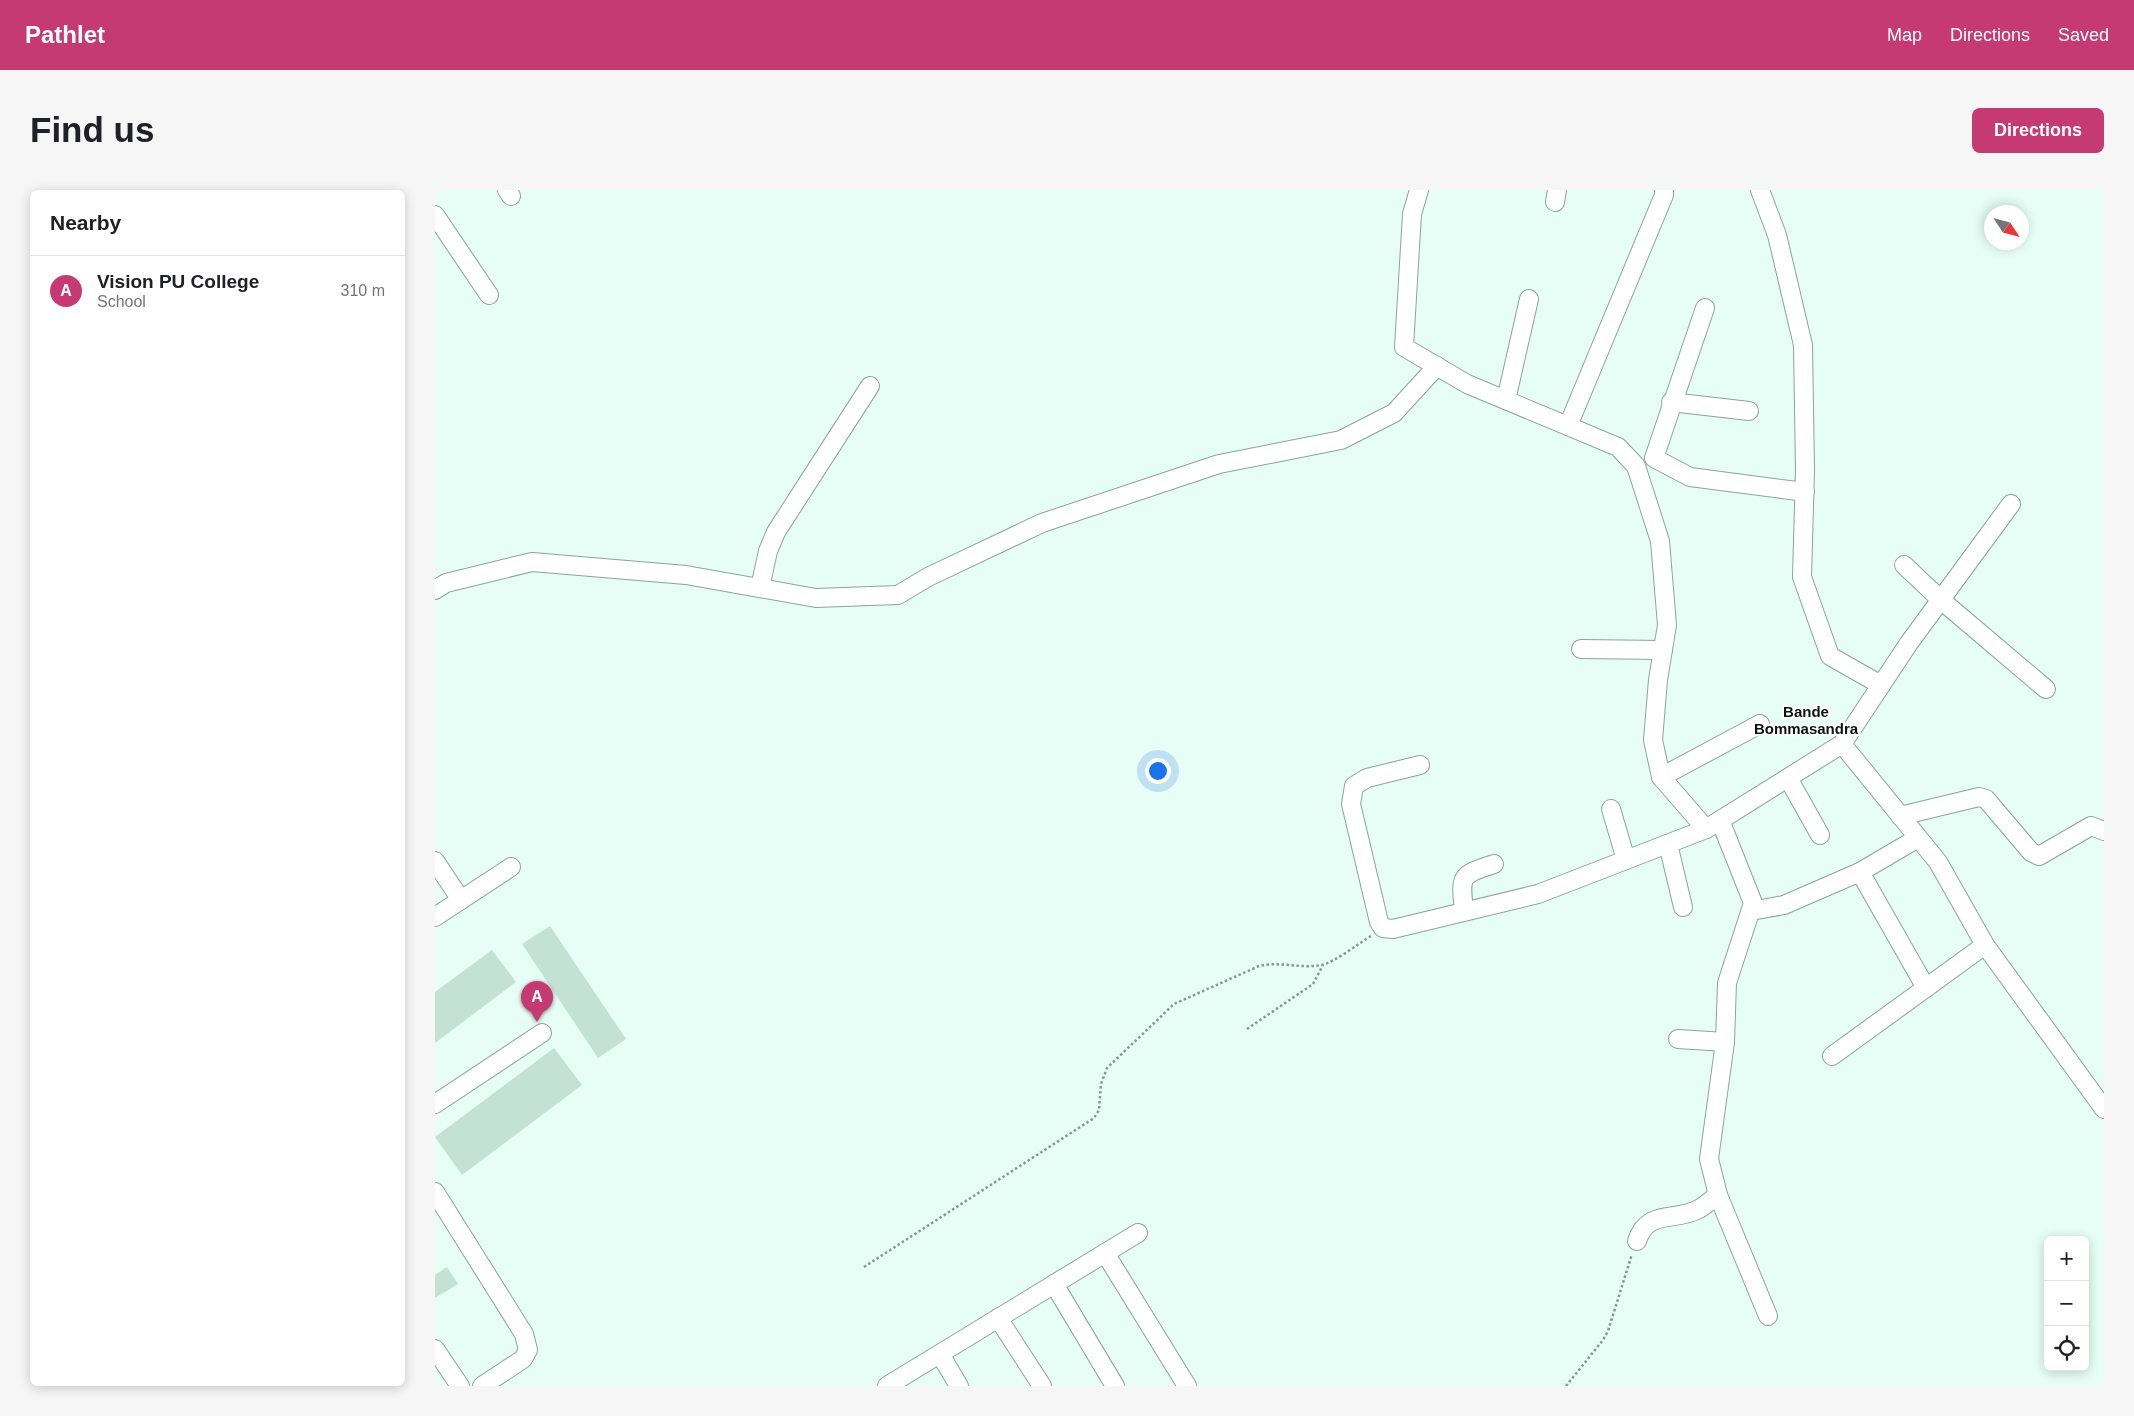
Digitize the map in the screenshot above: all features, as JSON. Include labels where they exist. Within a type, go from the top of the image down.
[{"type":"street","points":[[1419,190],[1412,214],[1404,347],[1467,384],[1618,447],[1636,466],[1660,541],[1667,624],[1653,740],[1661,777],[1713,824],[1747,883],[1753,903],[1727,983],[1725,1042],[1709,1158],[1718,1195],[1768,1316]]},
{"type":"street","points":[[1568,426],[1664,195],[1663,190]]},
{"type":"street","points":[[1760,190],[1777,235],[1803,345],[1805,492],[1802,577],[1830,656],[1881,686]]},
{"type":"street","points":[[435,215],[489,295]]},
{"type":"street","points":[[1506,400],[1529,299]]},
{"type":"street","points":[[1636,466],[1654,458],[1671,402],[1705,308]]},
{"type":"street","points":[[435,590],[446,583],[532,562],[686,575],[816,598],[898,595],[928,577],[1042,523],[1219,464],[1341,440],[1394,413],[1437,366]]},
{"type":"street","points":[[760,588],[768,551],[775,532],[870,386]]},
{"type":"street","points":[[1671,402],[1749,411]]},
{"type":"street","points":[[1654,458],[1690,477],[1805,492]]},
{"type":"street","points":[[1420,765],[1367,778],[1354,786],[1351,804],[1379,922],[1383,928],[1393,929],[1538,894],[1713,824],[1842,744],[1941,600],[2011,504]]},
{"type":"street","points":[[1904,565],[1941,600],[2046,689]]},
{"type":"street","points":[[1581,649],[1663,650]]},
{"type":"street","points":[[1661,777],[1760,724]]},
{"type":"street","points":[[1842,744],[1938,862],[1985,945],[2104,1109]]},
{"type":"street","points":[[1788,778],[1820,835]]},
{"type":"street","points":[[1900,816],[1979,797],[1986,799],[2031,852],[2039,856],[2091,826],[2104,831]]},
{"type":"street","points":[[1611,809],[1626,860]]},
{"type":"street","points":[[1751,911],[1784,906],[1860,872],[1919,838]]},
{"type":"street","points":[[1667,844],[1683,907]]},
{"type":"street","points":[[435,861],[461,900]]},
{"type":"street","points":[[1464,911],[1461,887],[1464,877],[1471,871],[1494,864]]},
{"type":"street","points":[[435,917],[511,866]]},
{"type":"street","points":[[1860,872],[1926,988]]},
{"type":"street","points":[[1831,1056],[1985,945]]},
{"type":"street","points":[[435,1104],[542,1033]]},
{"type":"street","points":[[1678,1039],[1725,1042]]},
{"type":"street","points":[[435,1192],[524,1334],[526,1342],[527,1350],[523,1360],[482,1386]]},
{"type":"street","points":[[1637,1241],[1641,1229],[1648,1222],[1698,1210],[1718,1195]]},
{"type":"street","points":[[887,1386],[1138,1233]]},
{"type":"street","points":[[1105,1253],[1187,1386]]},
{"type":"street","points":[[1054,1284],[1115,1386]]},
{"type":"street","points":[[998,1318],[1042,1386]]},
{"type":"street","points":[[435,1348],[460,1386]]},
{"type":"street","points":[[939,1354],[959,1386]]},
{"type":"path","points":[[864,1267],[1094,1118],[1099,1110],[1101,1084],[1107,1068],[1174,1004],[1259,966],[1274,963],[1303,966],[1323,965],[1383,928]]},
{"type":"path","points":[[1247,1029],[1313,984],[1323,965]]},
{"type":"path","points":[[1566,1386],[1608,1331],[1637,1241]]},
{"type":"building","points":[[550,926],[626,1039],[598,1058],[522,944]]},
{"type":"building","points":[[492,950],[516,982],[435,1043],[435,992]]},
{"type":"building","points":[[554,1048],[582,1085],[462,1175],[435,1137]]},
{"type":"building","points":[[447,1267],[458,1284],[435,1298],[435,1275]]},
{"type":"place","name":"Vision PU College","points":[[537,1022]]},
{"type":"district","name":"Bande Bommasandra","points":[[1806,720]]}]
